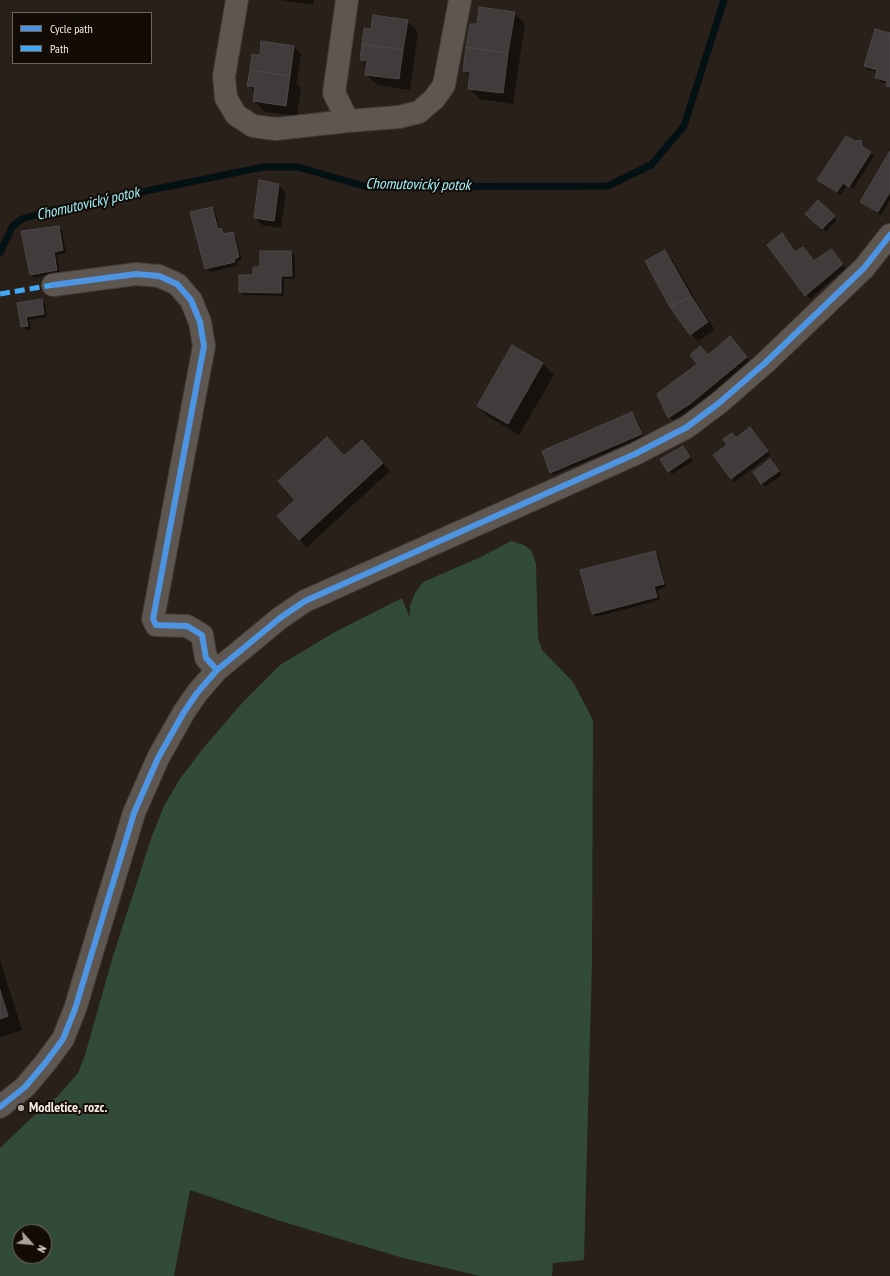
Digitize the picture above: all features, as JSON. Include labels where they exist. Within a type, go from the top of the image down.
[{"type":"street","points":[[237,0],[224,76],[226,98],[236,115],[253,126],[276,129],[398,117],[419,112],[434,99],[444,85],[460,0]]},
{"type":"street","points":[[347,0],[334,93],[348,121]]},
{"type":"street","points":[[0,1107],[25,1087],[62,1039],[75,1010],[137,806],[158,758],[184,712],[197,693],[217,670],[280,618],[305,602],[635,454],[687,427],[719,403],[765,363],[864,268],[890,235]]},
{"type":"street","points":[[53,285],[136,274],[158,276],[177,284],[191,300],[200,322],[204,346],[153,619],[156,625],[187,626],[202,635],[206,658],[217,670]]},
{"type":"green space","points":[[511,541],[524,545],[531,550],[536,564],[538,638],[542,650],[573,682],[593,720],[592,962],[584,1260],[553,1263],[552,1276],[480,1276],[403,1258],[277,1220],[190,1190],[174,1276],[0,1276],[0,1148],[46,1104],[57,1097],[78,1073],[85,1055],[113,956],[152,836],[164,806],[179,780],[205,746],[243,702],[280,665],[335,632],[402,598],[410,618],[410,606],[415,593],[423,582],[481,557]]},
{"type":"building","points":[[479,7],[515,12],[508,53],[466,47],[470,24],[477,24]]},
{"type":"building","points":[[373,15],[408,20],[403,50],[362,44],[364,28],[371,29]]},
{"type":"building","points":[[875,29],[890,33],[890,87],[886,86],[887,81],[875,78],[877,70],[864,66]]},
{"type":"building","points":[[261,41],[294,46],[290,76],[250,70],[252,54],[260,55]]},
{"type":"building","points":[[362,44],[403,50],[399,79],[365,75],[367,61],[360,60]]},
{"type":"building","points":[[466,47],[508,53],[503,93],[468,89],[470,72],[463,71]]},
{"type":"building","points":[[250,70],[290,76],[286,106],[253,101],[255,87],[247,86]]},
{"type":"building","points":[[846,136],[855,141],[861,140],[862,146],[871,152],[849,187],[843,183],[837,192],[817,180]]},
{"type":"building","points":[[890,151],[890,192],[878,212],[860,202]]},
{"type":"building","points":[[259,180],[279,184],[274,221],[254,218]]},
{"type":"building","points":[[818,200],[835,216],[822,229],[805,214]]},
{"type":"building","points":[[212,207],[218,229],[221,228],[223,234],[233,232],[239,257],[234,259],[235,262],[205,269],[190,212]]},
{"type":"building","points":[[59,226],[63,250],[54,252],[57,270],[30,275],[21,231]]},
{"type":"building","points":[[782,233],[795,252],[803,247],[814,261],[831,249],[843,264],[805,296],[767,245]]},
{"type":"building","points":[[665,250],[691,296],[670,307],[645,261]]},
{"type":"building","points":[[260,251],[291,251],[292,276],[281,276],[281,293],[239,292],[239,275],[253,275],[253,267],[260,267]]},
{"type":"building","points":[[691,296],[708,322],[690,335],[670,307]]},
{"type":"building","points":[[42,299],[44,314],[26,317],[28,326],[21,327],[17,303]]},
{"type":"building","points":[[730,336],[747,357],[690,404],[668,418],[657,394],[697,364],[690,355],[700,346],[708,355]]},
{"type":"building","points":[[512,345],[543,363],[508,424],[477,406]]},
{"type":"building","points":[[632,412],[642,434],[550,473],[542,451]]},
{"type":"building","points":[[750,427],[768,451],[731,479],[713,455],[727,445],[723,439],[732,433],[736,438]]},
{"type":"building","points":[[327,437],[344,456],[362,440],[383,463],[299,540],[277,516],[295,500],[278,481]]},
{"type":"building","points":[[683,446],[690,457],[668,472],[660,459]]},
{"type":"building","points":[[770,459],[779,471],[761,484],[753,472]]},
{"type":"building","points":[[655,551],[664,584],[654,586],[657,597],[592,614],[580,570]]},
{"type":"building","points":[[0,990],[8,1016],[0,1019]]},
{"type":"waterway","name":"Chomutovický potok","points":[[0,253],[12,227],[22,219],[49,211],[263,167],[298,167],[367,187],[608,186],[651,165],[684,126],[724,0]]},
{"type":"marked path","points":[[0,294],[53,285]]},
{"type":"cycle path","points":[[0,1107],[25,1087],[63,1039],[75,1009],[134,813],[158,758],[184,712],[197,693],[217,670],[280,618],[305,601],[635,454],[687,427],[719,403],[765,363],[864,268],[890,235]]},
{"type":"cycle path","points":[[53,285],[136,274],[159,276],[177,284],[191,300],[200,322],[204,346],[153,619],[156,625],[187,626],[202,635],[206,658],[217,670]]},
{"type":"place","name":"Modletice, rozc.","points":[[21,1108]]}]
